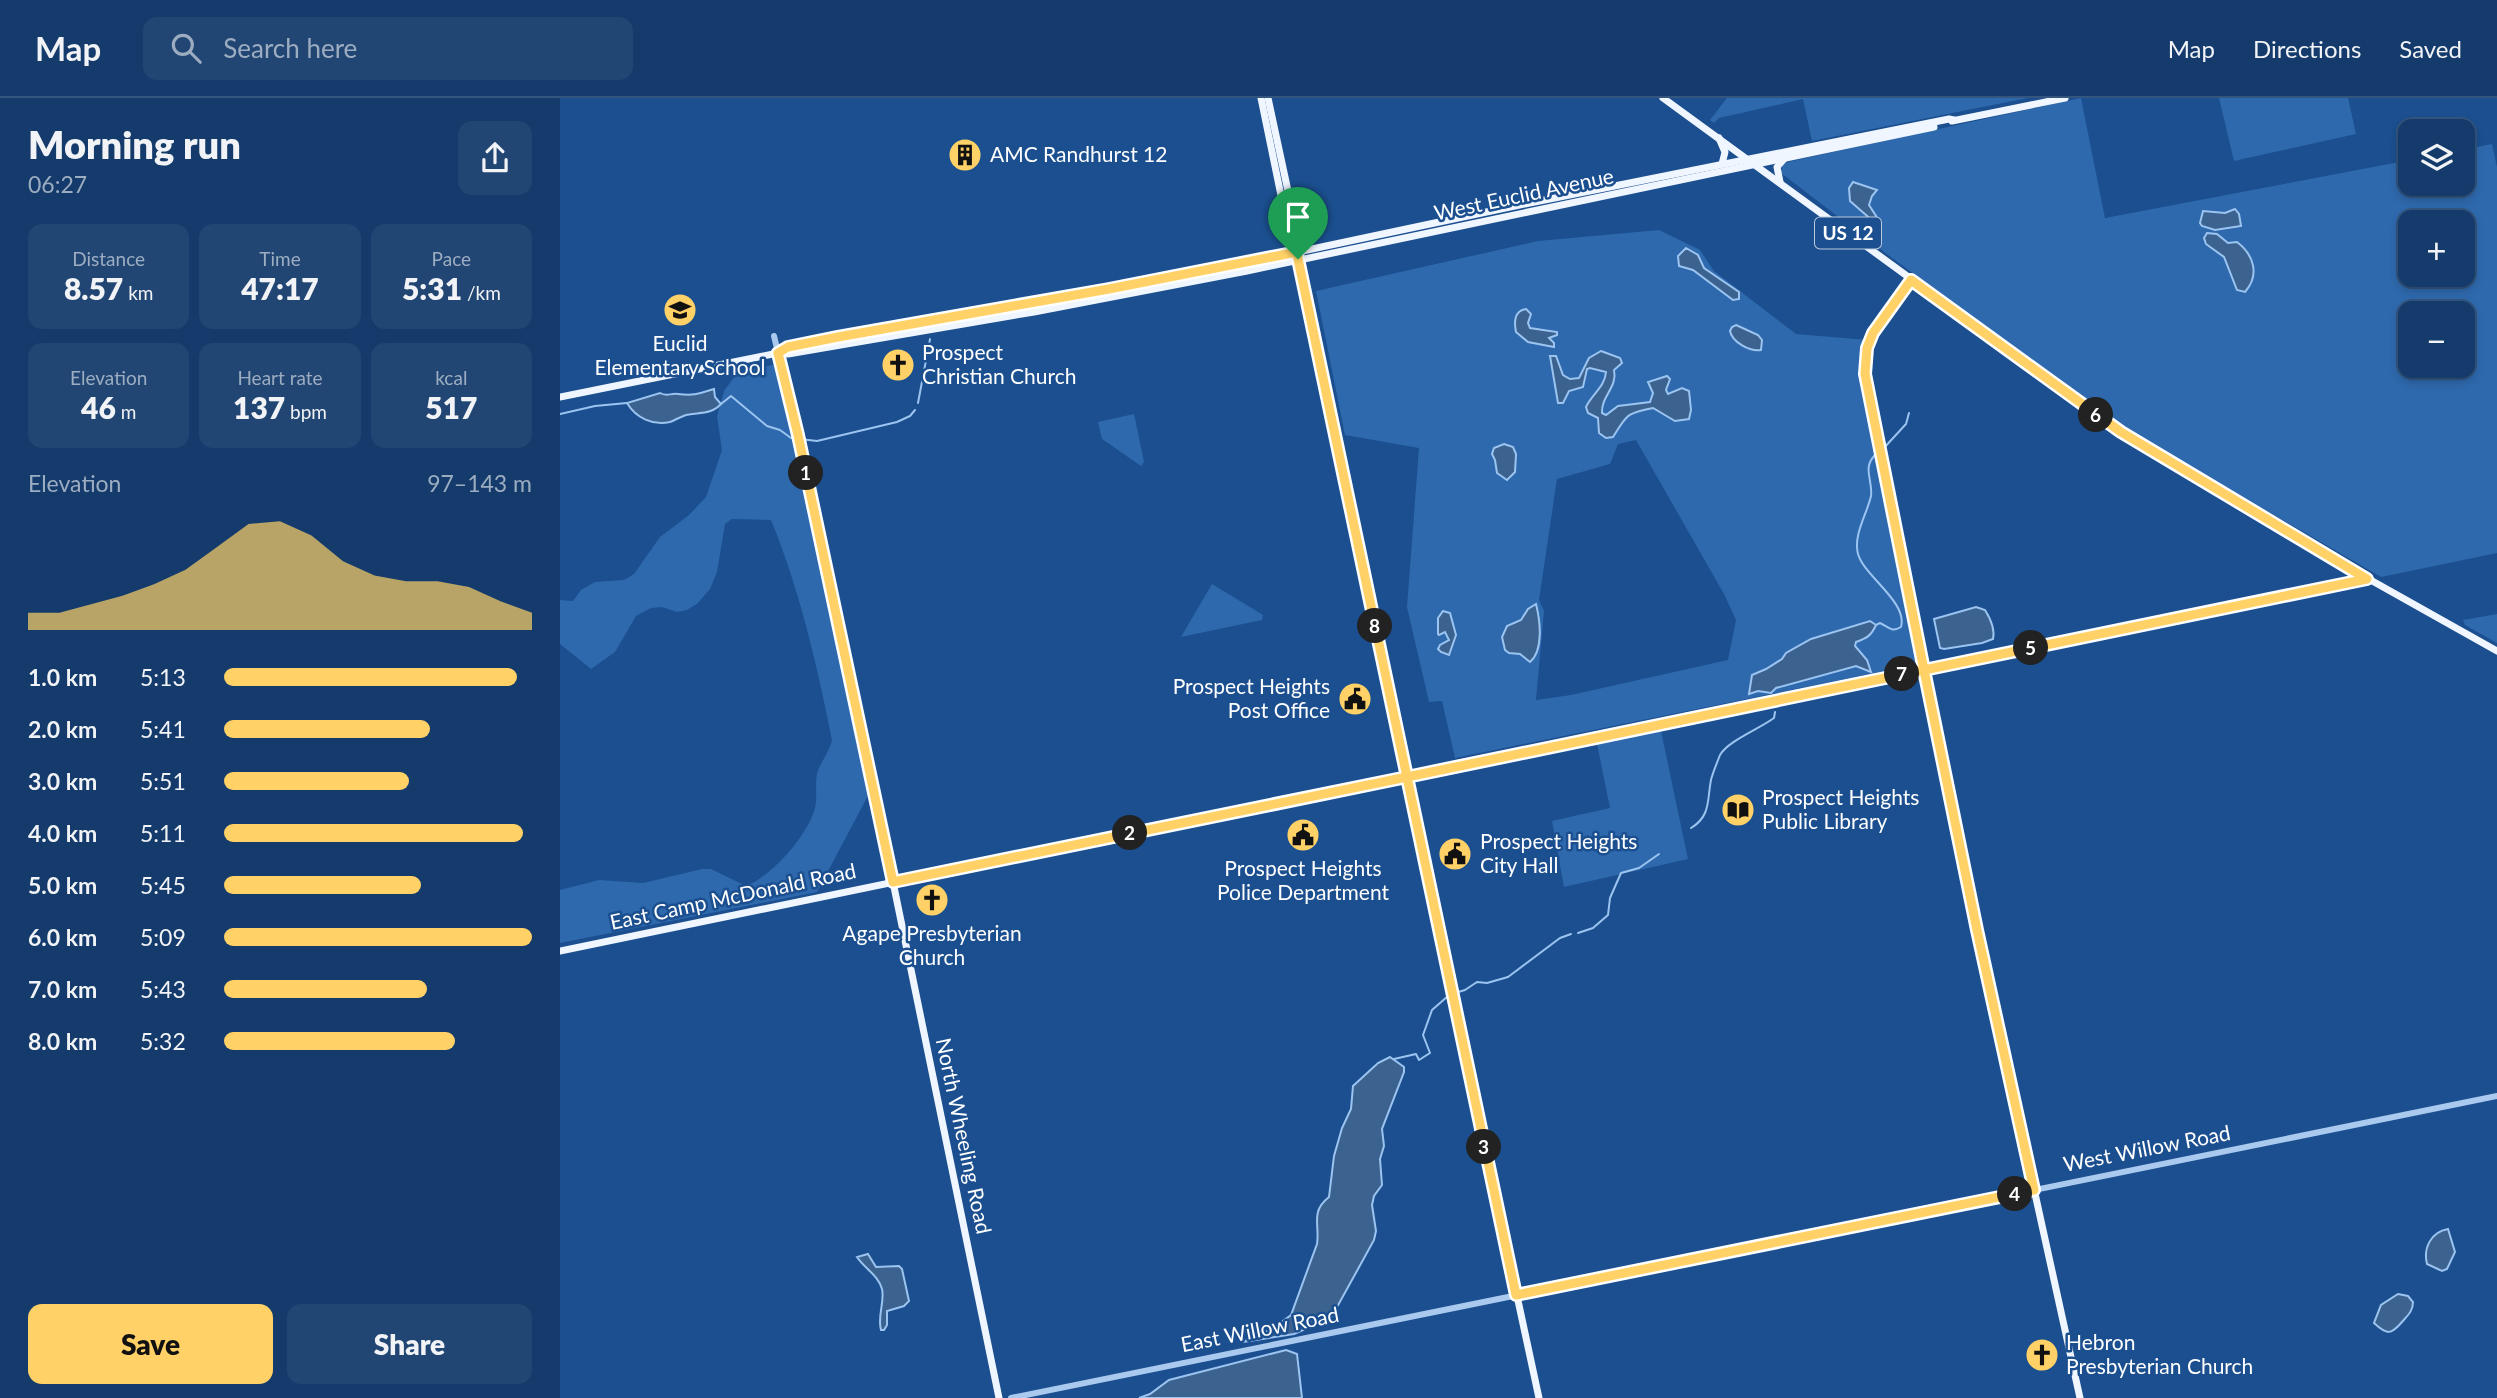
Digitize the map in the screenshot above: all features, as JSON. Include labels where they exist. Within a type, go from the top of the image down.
[{"type":"main road","points":[[1261,98],[1291,244],[1298,255]]},
{"type":"main road","points":[[1268,98],[1299,242],[1298,255],[1539,1398]]},
{"type":"main road","name":"US 12","points":[[1663,98],[2121,432],[2367,579],[2497,651]]},
{"type":"main road","points":[[1954,120],[2065,98]]},
{"type":"main road","name":"West Euclid Avenue","points":[[1298,255],[1722,164],[1954,120]]},
{"type":"main road","name":"West Euclid Avenue","points":[[1298,255],[1756,165],[1948,124],[1954,120]]},
{"type":"main road","points":[[1719,138],[1725,152],[1722,164]]},
{"type":"main road","points":[[1780,183],[1776,170],[1779,162],[1784,159]]},
{"type":"main road","points":[[560,397],[778,353],[788,354],[1034,312],[1298,255]]},
{"type":"main road","points":[[1911,280],[1873,333],[1867,348],[1865,374],[1977,930],[2080,1398]]},
{"type":"main road","name":"East Camp McDonald Road","points":[[560,951],[2367,579]]},
{"type":"main road","name":"North Wheeling Road","points":[[893,882],[999,1398]]},
{"type":"street","points":[[774,336],[799,439],[893,882]]},
{"type":"street","name":"West Willow Road","points":[[1516,1295],[2497,1096]]},
{"type":"street","name":"East Willow Road","points":[[1011,1398],[1516,1295]]},
{"type":"shaded area","points":[[1727,98],[2028,98],[1812,141],[1803,99],[1719,118],[1714,123],[1710,120]]},
{"type":"shaded area","points":[[2081,98],[2105,218],[2398,162],[2398,196],[2475,196],[2475,147],[2492,144],[2497,167],[2497,553],[2381,577],[2133,433],[1892,258],[1781,173],[1783,163]]},
{"type":"shaded area","points":[[2219,98],[2348,98],[2356,134],[2234,161]]},
{"type":"shaded area","points":[[1853,182],[1877,190],[1869,205],[1880,222],[1874,222],[1850,201],[1849,188]]},
{"type":"shaded area","points":[[2235,209],[2239,214],[2241,226],[2215,230],[2200,223],[2203,211],[2225,213]]},
{"type":"shaded area","points":[[1659,230],[1700,250],[1714,271],[1796,334],[1867,340],[1862,367],[1866,397],[1917,662],[1914,665],[1455,758],[1442,701],[1429,702],[1407,607],[1419,448],[1345,435],[1316,291],[1538,241]],"holes":[[[1636,440],[1724,594],[1736,620],[1728,660],[1571,695],[1536,700],[1544,611],[1539,600],[1557,479],[1610,464],[1618,444]]]},
{"type":"shaded area","points":[[2207,233],[2217,234],[2228,243],[2237,242],[2248,253],[2254,272],[2245,292],[2237,290],[2224,257],[2206,244],[2204,238]]},
{"type":"shaded area","points":[[1686,248],[1698,255],[1704,268],[1739,292],[1739,299],[1733,300],[1693,270],[1679,266],[1678,256]]},
{"type":"shaded area","points":[[1526,309],[1531,314],[1528,323],[1530,328],[1557,332],[1557,335],[1549,338],[1554,347],[1528,342],[1516,332],[1517,315]]},
{"type":"shaded area","points":[[1736,325],[1758,335],[1762,340],[1761,350],[1747,348],[1734,339],[1730,331]]},
{"type":"shaded area","points":[[1601,351],[1620,358],[1622,363],[1614,370],[1614,382],[1602,407],[1602,413],[1606,415],[1618,406],[1650,402],[1653,393],[1648,382],[1667,376],[1670,379],[1666,390],[1668,394],[1682,388],[1689,391],[1689,419],[1675,421],[1653,408],[1644,410],[1628,416],[1613,437],[1606,438],[1599,433],[1598,418],[1588,413],[1586,407],[1603,382],[1606,372],[1590,368],[1587,369],[1583,387],[1569,391],[1563,403],[1558,403],[1550,356],[1556,356],[1563,375],[1570,379],[1579,378],[1589,358]]},
{"type":"shaded area","points":[[777,364],[871,790],[817,892],[560,943],[560,890],[599,880],[643,883],[702,869],[711,869],[746,886],[767,873],[788,853],[811,819],[816,803],[818,770],[832,740],[807,628],[771,520],[732,519],[725,524],[717,572],[710,589],[697,604],[677,612],[662,607],[651,608],[636,616],[615,652],[591,669],[560,644],[560,600],[573,601],[581,590],[595,582],[624,580],[634,574],[660,537],[689,515],[706,497],[722,450],[717,416],[724,391],[738,372]]},
{"type":"shaded area","points":[[714,389],[715,397],[721,404],[717,408],[664,423],[646,420],[635,413],[627,403],[660,393],[692,395]]},
{"type":"shaded area","points":[[1134,414],[1144,462],[1141,466],[1102,439],[1098,422]]},
{"type":"shaded area","points":[[1504,444],[1513,447],[1516,454],[1515,472],[1507,480],[1497,473],[1492,454],[1494,448]]},
{"type":"shaded area","points":[[1212,584],[1263,615],[1262,620],[1181,637]]},
{"type":"shaded area","points":[[1536,604],[1540,626],[1539,643],[1530,662],[1520,654],[1505,650],[1502,637],[1507,626],[1521,620],[1528,609]]},
{"type":"shaded area","points":[[1976,607],[1987,613],[1993,628],[1993,639],[1982,643],[1940,648],[1934,619]]},
{"type":"shaded area","points":[[1443,611],[1450,613],[1456,635],[1449,655],[1438,649],[1449,640],[1445,632],[1438,634],[1438,618]]},
{"type":"shaded area","points":[[2497,614],[2497,643],[2465,625],[2463,620]]},
{"type":"shaded area","points":[[1870,621],[1876,625],[1874,629],[1868,636],[1856,642],[1855,646],[1867,660],[1871,672],[1856,666],[1776,688],[1771,693],[1758,691],[1749,694],[1752,675],[1782,659],[1786,653],[1811,639]]},
{"type":"shaded area","points":[[1661,731],[1688,859],[1564,887],[1552,821],[1610,808],[1597,744]]},
{"type":"shaded area","points":[[1390,1057],[1404,1067],[1404,1072],[1382,1129],[1382,1185],[1374,1196],[1372,1205],[1376,1231],[1374,1240],[1331,1318],[1294,1334],[1243,1342],[1272,1329],[1291,1315],[1317,1244],[1318,1213],[1329,1197],[1334,1156],[1351,1109],[1353,1086],[1378,1063]]},
{"type":"shaded area","points":[[2448,1229],[2455,1252],[2447,1269],[2442,1271],[2427,1264],[2426,1252],[2433,1237]]},
{"type":"shaded area","points":[[868,1254],[876,1267],[899,1266],[902,1269],[909,1301],[904,1306],[887,1311],[887,1325],[884,1330],[881,1330],[880,1325],[883,1294],[880,1284],[857,1257]]},
{"type":"shaded area","points":[[2398,1294],[2408,1296],[2413,1302],[2412,1308],[2395,1329],[2389,1332],[2382,1330],[2374,1323],[2381,1305]]},
{"type":"shaded area","points":[[1286,1350],[1297,1354],[1302,1398],[1139,1398],[1150,1394],[1169,1380]]},
{"type":"waterway","points":[[918,403],[930,339]]},
{"type":"waterway","points":[[721,404],[731,396],[767,426],[780,430],[791,438],[817,441],[897,422],[910,416],[915,410]]},
{"type":"waterway","points":[[560,414],[595,406],[627,403]]},
{"type":"waterway","points":[[1883,449],[1906,424],[1909,413]]},
{"type":"waterway","points":[[1875,455],[1869,465],[1871,496],[1857,539],[1858,554],[1898,608],[1901,627],[1890,629],[1880,623],[1876,625]]},
{"type":"waterway","points":[[1691,828],[1705,813],[1720,755],[1737,740],[1774,718],[1775,712]]},
{"type":"waterway","points":[[1578,933],[1593,928],[1608,915],[1610,898],[1621,873],[1639,868],[1659,854]]},
{"type":"waterway","points":[[1455,993],[1477,982],[1487,983],[1508,977],[1560,938],[1571,934]]},
{"type":"waterway","points":[[1394,1059],[1416,1054],[1419,1060],[1430,1053],[1423,1035],[1432,1010],[1448,996]]},
{"type":"place","name":"AMC Randhurst 12","points":[[965,155]]},
{"type":"place","name":"Euclid Elementary School","points":[[680,310]]},
{"type":"place","name":"Prospect Christian Church","points":[[898,365]]},
{"type":"place","name":"Prospect Heights Post Office","points":[[1355,699]]},
{"type":"place","name":"Prospect Heights Public Library","points":[[1738,810]]},
{"type":"place","name":"Prospect Heights Police Department","points":[[1303,835]]},
{"type":"place","name":"Prospect Heights City Hall","points":[[1455,854]]},
{"type":"place","name":"Agape Presbyterian Church","points":[[932,900]]},
{"type":"place","name":"Hebron Presbyterian Church","points":[[2042,1355]]},
{"type":"route","points":[[1298,259],[1297,252],[1109,289],[838,337],[788,347],[778,353],[798,435],[893,882],[1407,777],[1516,1295],[2034,1190],[1924,670],[2367,579],[2121,432],[1911,280],[1873,333],[1867,348],[1865,374],[1924,670],[1407,777],[1298,259]]}]
